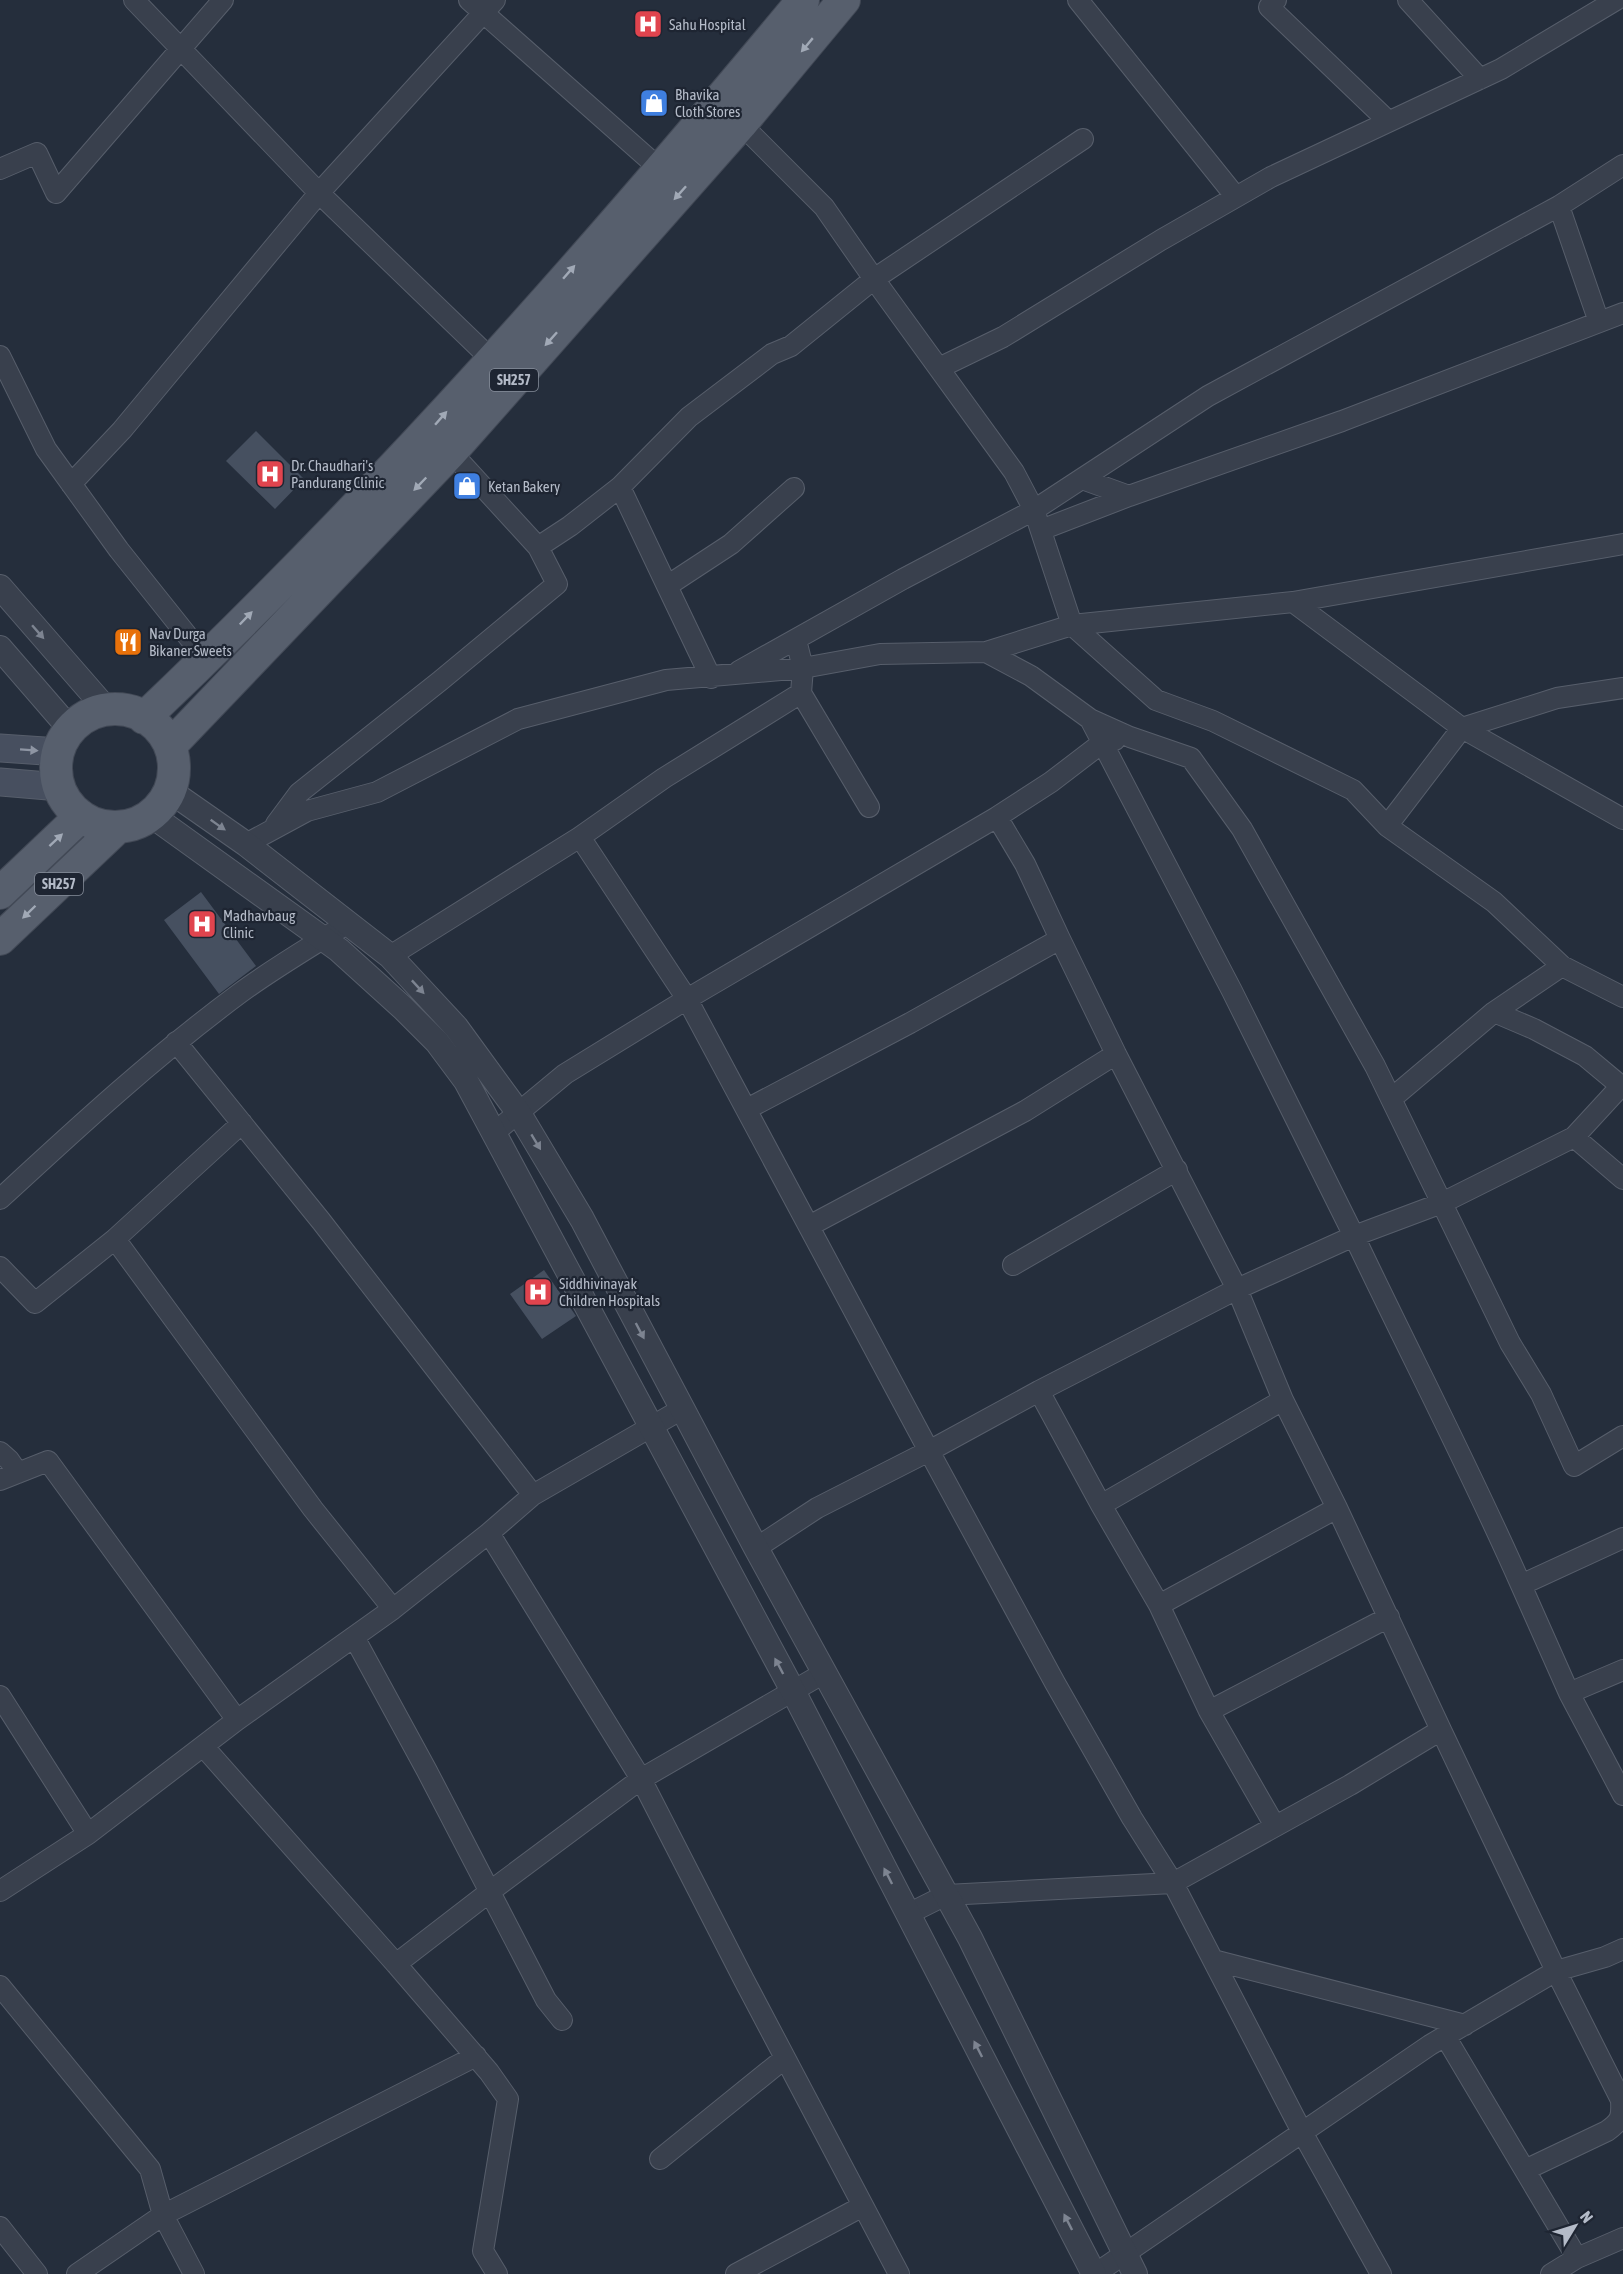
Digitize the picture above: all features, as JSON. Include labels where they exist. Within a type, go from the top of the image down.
[{"type":"main road","name":"SH257","points":[[144,718],[206,659],[430,430],[660,169],[803,0]]},
{"type":"main road","name":"SH257","points":[[170,746],[451,452],[741,124],[844,0]]},
{"type":"main road","points":[[114,709],[134,712],[144,718],[151,721],[164,735],[170,746],[174,772],[170,791],[159,808],[145,820],[126,827],[117,828],[88,821],[73,809],[60,788],[56,774],[65,741],[78,722],[95,713],[114,709]]},
{"type":"main road","points":[[0,748],[65,741]]},
{"type":"main road","points":[[0,782],[60,788]]},
{"type":"main road","name":"SH257","points":[[0,893],[81,816]]},
{"type":"main road","name":"SH257","points":[[0,939],[117,828]]},
{"type":"street","points":[[134,0],[319,193],[492,360]]},
{"type":"street","points":[[0,169],[37,153],[56,193],[223,0]]},
{"type":"street","points":[[470,0],[490,7],[660,169]]},
{"type":"street","points":[[939,368],[1003,337],[1161,240],[1271,177],[1501,69],[1616,0]]},
{"type":"street","points":[[1270,2],[1388,121]]},
{"type":"street","points":[[1088,3],[1236,197]]},
{"type":"street","points":[[1419,4],[1480,79]]},
{"type":"street","points":[[71,484],[122,430],[319,193],[490,7]]},
{"type":"street","points":[[718,102],[824,207],[1014,472],[1034,510],[1072,625],[1156,700],[1213,722],[1353,789],[1387,826],[1494,902],[1562,966],[1623,997]]},
{"type":"street","points":[[538,547],[570,526],[620,487],[689,417],[772,354],[791,346],[874,279],[1083,140]]},
{"type":"street","points":[[720,677],[796,640],[903,579],[1034,510],[1208,396],[1559,206],[1623,165]]},
{"type":"street","points":[[1559,206],[1599,322]]},
{"type":"street","points":[[1041,530],[1129,495],[1342,421],[1623,313]]},
{"type":"street","points":[[0,356],[46,449],[119,550],[206,659]]},
{"type":"street","points":[[270,831],[299,793],[557,584],[538,547],[451,452]]},
{"type":"street","points":[[1082,479],[1129,495]]},
{"type":"street","points":[[620,487],[668,586],[720,677]]},
{"type":"street","points":[[668,586],[731,544],[794,488]]},
{"type":"street","points":[[246,844],[307,811],[378,792],[518,719],[666,680],[803,668],[880,654],[986,652],[1072,625],[1293,602],[1623,544]]},
{"type":"street","points":[[0,587],[106,711]]},
{"type":"street","points":[[1293,602],[1462,728],[1623,819]]},
{"type":"street","points":[[796,640],[803,668],[801,693],[869,807]]},
{"type":"street","points":[[0,648],[65,741]]},
{"type":"street","points":[[986,652],[1031,676],[1090,719],[1130,738],[1191,758],[1242,829],[1318,963],[1391,1099],[1510,1343],[1541,1394],[1574,1466],[1623,1436]]},
{"type":"street","points":[[1387,826],[1462,728],[1557,698],[1623,688]]},
{"type":"street","points":[[390,956],[579,837],[664,778],[801,693]]},
{"type":"street","points":[[1090,719],[1232,991],[1354,1236],[1425,1385],[1482,1496],[1569,1693],[1623,1795]]},
{"type":"street","points":[[495,1132],[565,1074],[687,999],[997,817],[1051,782],[1102,743],[1130,738]]},
{"type":"street","points":[[170,791],[246,844],[390,956],[456,1027],[518,1112],[582,1219],[756,1548],[970,1938],[1130,2264]]},
{"type":"street","points":[[151,815],[339,950],[374,980],[437,1042],[466,1081],[793,1691],[1095,2274],[1130,2264],[1302,2132],[1445,2036],[1556,1971],[1605,1957],[1623,1948]]},
{"type":"street","points":[[997,817],[1026,864],[1116,1054],[1237,1289],[1283,1400],[1337,1508],[1556,1971],[1621,2100],[1622,2115],[1607,2131],[1525,2170]]},
{"type":"street","points":[[579,837],[687,999],[1061,1693],[1132,1818],[1173,1883],[1302,2132],[1381,2274]]},
{"type":"street","points":[[0,1198],[176,1042],[243,991],[348,923]]},
{"type":"street","points":[[747,1109],[910,1023],[1060,939]]},
{"type":"street","points":[[1391,1099],[1494,1012],[1562,966]]},
{"type":"street","points":[[756,1548],[817,1508],[1237,1289],[1354,1236],[1442,1203],[1574,1137],[1622,1086],[1585,1056],[1534,1029],[1494,1012]]},
{"type":"street","points":[[176,1042],[321,1221],[533,1495]]},
{"type":"street","points":[[809,1226],[1025,1112],[1116,1054]]},
{"type":"street","points":[[0,1267],[34,1303],[115,1239],[242,1124]]},
{"type":"street","points":[[1574,1137],[1623,1179]]},
{"type":"street","points":[[1013,1265],[1177,1170]]},
{"type":"street","points":[[115,1239],[314,1509],[393,1609]]},
{"type":"street","points":[[1040,1391],[1101,1505],[1159,1605],[1209,1711],[1275,1826]]},
{"type":"street","points":[[1101,1505],[1283,1400]]},
{"type":"street","points":[[0,1891],[88,1834],[237,1720],[393,1609],[533,1495],[682,1410]]},
{"type":"street","points":[[0,1440],[7,1466],[48,1461],[237,1720]]},
{"type":"street","points":[[1159,1605],[1337,1508]]},
{"type":"street","points":[[489,1533],[641,1779],[899,2274]]},
{"type":"street","points":[[1521,1585],[1623,1538]]},
{"type":"street","points":[[1209,1711],[1389,1617]]},
{"type":"street","points":[[354,1637],[428,1771],[546,2000],[562,2020]]},
{"type":"street","points":[[1569,1693],[1623,1670]]},
{"type":"street","points":[[396,1964],[641,1779],[824,1673]]},
{"type":"street","points":[[0,1696],[88,1834]]},
{"type":"street","points":[[908,1914],[946,1894],[1173,1883],[1350,1785],[1441,1730]]},
{"type":"street","points":[[203,1746],[476,2056],[508,2099],[483,2251],[497,2274]]},
{"type":"street","points":[[1213,1960],[1465,2025]]},
{"type":"street","points":[[0,1986],[150,2169],[163,2215],[194,2274]]},
{"type":"street","points":[[1445,2036],[1577,2258]]},
{"type":"street","points":[[77,2274],[163,2215],[476,2056]]},
{"type":"street","points":[[660,2159],[785,2058]]},
{"type":"street","points":[[736,2274],[863,2206]]},
{"type":"street","points":[[0,2227],[38,2274]]},
{"type":"street","points":[[1551,2274],[1577,2258],[1623,2238]]},
{"type":"building","points":[[256,431],[304,479],[275,509],[226,461]]},
{"type":"building","points":[[201,892],[256,966],[219,994],[164,920]]},
{"type":"building","points":[[544,1270],[576,1316],[542,1339],[510,1294]]},
{"type":"place","name":"Sahu Hospital","points":[[648,24]]},
{"type":"place","name":"Bhavika Cloth Stores","points":[[654,103]]},
{"type":"place","name":"Dr. Chaudhari's Pandurang Clinic","points":[[270,474]]},
{"type":"place","name":"Ketan Bakery","points":[[467,486]]},
{"type":"place","name":"Nav Durga Bikaner Sweets","points":[[128,642]]},
{"type":"place","name":"Madhavbaug Clinic","points":[[202,924]]},
{"type":"place","name":"Siddhivinayak Children Hospitals","points":[[538,1292]]}]
